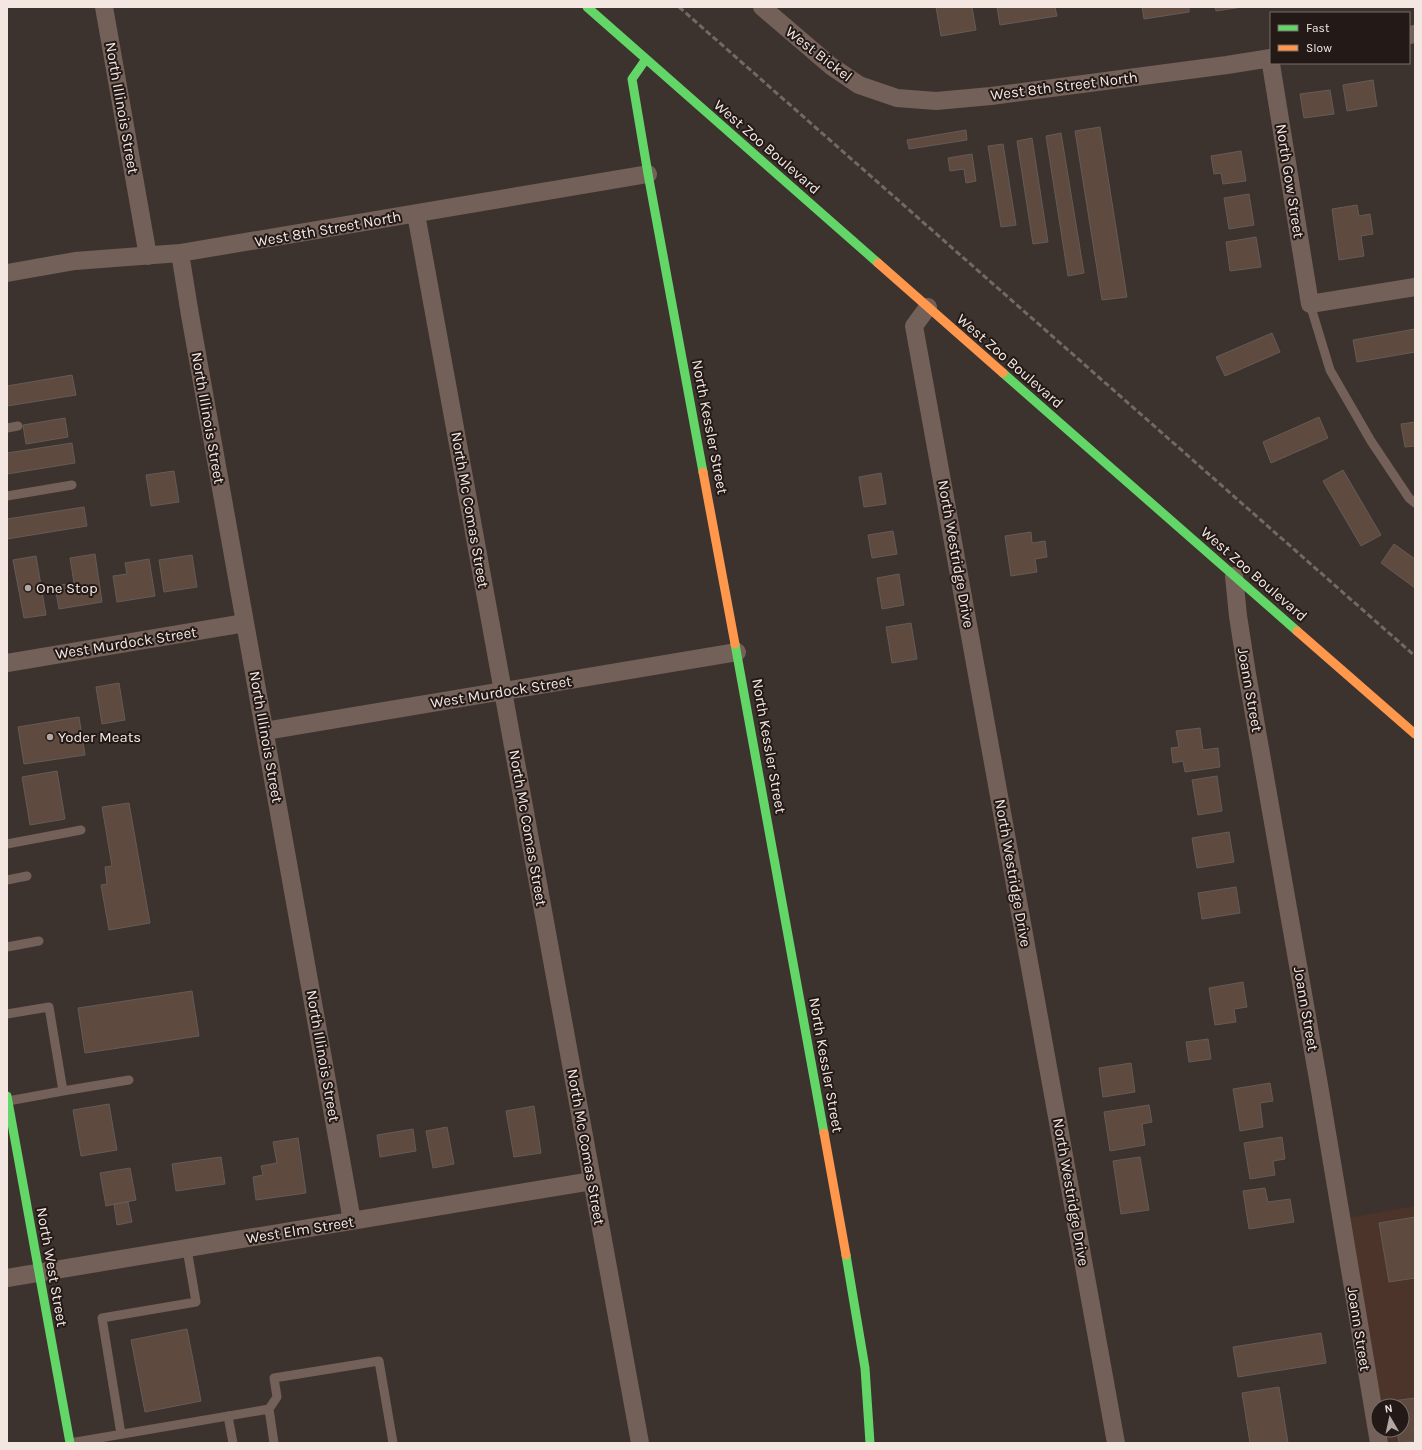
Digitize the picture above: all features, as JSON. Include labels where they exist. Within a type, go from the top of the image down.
[{"type":"main road","name":"West Zoo Boulevard","points":[[587,7],[1415,734]]},
{"type":"main road","name":"North Kessler Street","points":[[646,59],[632,79],[648,174],[738,652],[856,1308],[865,1368],[870,1443]]},
{"type":"main road","name":"North West Street","points":[[8,1098],[12,1148],[39,1273],[70,1443]]},
{"type":"street","name":"North Illinois Street","points":[[104,7],[148,256]]},
{"type":"street","name":"West Bickel","points":[[762,7],[831,66],[859,85]]},
{"type":"street","name":"West 8th Street North","points":[[859,85],[897,98],[936,100],[998,95],[1270,58]]},
{"type":"street","name":"North Gow Street","points":[[1271,64],[1310,304]]},
{"type":"street","name":"West 8th Street North","points":[[7,273],[75,261],[180,253],[648,174]]},
{"type":"street","name":"North Mc Comas Street","points":[[416,214],[640,1443]]},
{"type":"street","name":"North Illinois Street","points":[[180,253],[352,1221]]},
{"type":"street","points":[[1310,304],[1415,287]]},
{"type":"street","name":"North Westridge Drive","points":[[928,307],[914,326],[1116,1443]]},
{"type":"street","name":"Joann Street","points":[[1234,576],[1238,616],[1247,674],[1317,1077],[1378,1443]]},
{"type":"street","name":"West Murdock Street","points":[[7,662],[245,623]]},
{"type":"street","name":"West Murdock Street","points":[[265,731],[738,652]]},
{"type":"street","name":"West Elm Street","points":[[7,1278],[592,1181]]},
{"type":"lane","points":[[1310,304],[1330,370],[1372,441],[1409,498],[1415,503]]},
{"type":"lane","points":[[7,428],[18,426]]},
{"type":"lane","points":[[7,496],[72,485]]},
{"type":"lane","points":[[7,844],[82,830]]},
{"type":"lane","points":[[7,880],[27,876]]},
{"type":"lane","points":[[7,947],[39,941]]},
{"type":"lane","points":[[7,1014],[49,1007],[63,1091]]},
{"type":"lane","points":[[8,1098],[129,1080]]},
{"type":"lane","points":[[121,1434],[102,1318],[196,1302],[188,1248]]},
{"type":"lane","points":[[274,1443],[269,1409],[277,1397],[274,1378],[379,1361],[393,1443]]},
{"type":"lane","points":[[70,1443],[269,1409]]},
{"type":"lane","points":[[228,1416],[233,1443]]},
{"type":"shaded area","points":[[1415,1206],[1415,1443],[1388,1443],[1387,1438],[1410,1438],[1410,1398],[1381,1398],[1349,1218]]},
{"type":"building","points":[[936,7],[972,7],[976,30],[941,36]]},
{"type":"building","points":[[997,7],[1055,7],[1057,16],[1000,25]]},
{"type":"building","points":[[1142,7],[1189,7],[1189,12],[1144,19]]},
{"type":"building","points":[[1215,7],[1242,7],[1216,11]]},
{"type":"building","points":[[1373,80],[1377,106],[1347,111],[1343,85]]},
{"type":"building","points":[[1330,90],[1334,114],[1304,118],[1300,94]]},
{"type":"building","points":[[1100,127],[1127,297],[1102,300],[1075,131]]},
{"type":"building","points":[[966,130],[967,140],[909,149],[907,140]]},
{"type":"building","points":[[1061,133],[1084,273],[1068,276],[1046,136]]},
{"type":"building","points":[[1032,138],[1048,242],[1033,244],[1017,141]]},
{"type":"building","points":[[1003,144],[1016,225],[1001,227],[988,146]]},
{"type":"building","points":[[1241,151],[1246,181],[1223,184],[1221,173],[1214,174],[1211,156]]},
{"type":"building","points":[[972,154],[976,181],[966,183],[964,169],[950,171],[948,158]]},
{"type":"building","points":[[1249,194],[1254,225],[1229,229],[1224,198]]},
{"type":"building","points":[[1357,205],[1359,216],[1370,214],[1373,234],[1361,236],[1364,256],[1339,260],[1332,209]]},
{"type":"building","points":[[1256,237],[1261,267],[1230,271],[1226,242]]},
{"type":"building","points":[[1415,329],[1415,352],[1357,362],[1353,340]]},
{"type":"building","points":[[1272,333],[1280,352],[1225,376],[1216,357]]},
{"type":"building","points":[[72,375],[76,395],[7,406],[7,386]]},
{"type":"building","points":[[1319,417],[1328,438],[1271,463],[1263,442]]},
{"type":"building","points":[[65,418],[68,437],[26,444],[23,425]]},
{"type":"building","points":[[1415,422],[1415,446],[1405,447],[1401,424]]},
{"type":"building","points":[[72,443],[75,463],[7,474],[7,453]]},
{"type":"building","points":[[1343,470],[1381,535],[1361,546],[1323,481]]},
{"type":"building","points":[[174,471],[179,502],[151,506],[146,475]]},
{"type":"building","points":[[881,473],[886,504],[864,507],[859,477]]},
{"type":"building","points":[[84,507],[87,526],[7,539],[7,519]]},
{"type":"building","points":[[893,531],[897,554],[872,558],[868,535]]},
{"type":"building","points":[[1031,532],[1032,543],[1045,541],[1047,557],[1035,559],[1037,572],[1011,576],[1005,536]]},
{"type":"building","points":[[1394,544],[1415,559],[1415,588],[1381,563]]},
{"type":"building","points":[[95,554],[102,602],[59,609],[55,586],[74,583],[70,558]]},
{"type":"building","points":[[192,555],[197,587],[164,592],[159,560]]},
{"type":"building","points":[[36,556],[46,615],[24,618],[13,560]]},
{"type":"building","points":[[149,559],[155,596],[117,602],[113,576],[127,574],[125,563]]},
{"type":"building","points":[[899,574],[904,605],[882,609],[877,578]]},
{"type":"building","points":[[911,623],[917,659],[892,663],[886,627]]},
{"type":"building","points":[[119,683],[125,720],[102,724],[96,687]]},
{"type":"building","points":[[79,717],[85,755],[24,764],[18,727]]},
{"type":"building","points":[[1200,728],[1203,750],[1218,748],[1220,767],[1185,772],[1183,761],[1173,763],[1171,748],[1179,747],[1176,731]]},
{"type":"building","points":[[57,771],[65,819],[30,825],[22,777]]},
{"type":"building","points":[[1217,776],[1222,811],[1198,815],[1192,780]]},
{"type":"building","points":[[129,803],[150,923],[109,930],[101,885],[107,884],[105,867],[112,866],[102,807]]},
{"type":"building","points":[[1229,832],[1234,862],[1197,868],[1192,838]]},
{"type":"building","points":[[1236,887],[1240,913],[1202,919],[1198,893]]},
{"type":"building","points":[[1243,982],[1247,1007],[1234,1009],[1236,1022],[1215,1025],[1209,988]]},
{"type":"building","points":[[192,991],[199,1036],[85,1053],[78,1008]]},
{"type":"building","points":[[1208,1039],[1211,1059],[1189,1062],[1186,1042]]},
{"type":"building","points":[[1131,1063],[1135,1092],[1103,1097],[1099,1068]]},
{"type":"building","points":[[1270,1083],[1273,1101],[1260,1103],[1263,1127],[1240,1131],[1233,1089]]},
{"type":"building","points":[[109,1104],[117,1150],[81,1156],[73,1110]]},
{"type":"building","points":[[1149,1105],[1152,1122],[1142,1124],[1145,1145],[1110,1151],[1104,1112]]},
{"type":"building","points":[[534,1106],[541,1153],[514,1157],[506,1111]]},
{"type":"building","points":[[447,1127],[454,1164],[433,1168],[426,1131]]},
{"type":"building","points":[[413,1129],[416,1151],[380,1157],[377,1135]]},
{"type":"building","points":[[1282,1137],[1285,1159],[1273,1161],[1275,1175],[1250,1179],[1244,1143]]},
{"type":"building","points":[[298,1138],[306,1193],[256,1200],[253,1177],[263,1175],[261,1166],[277,1163],[273,1142]]},
{"type":"building","points":[[221,1157],[225,1184],[176,1191],[172,1164]]},
{"type":"building","points":[[1140,1157],[1149,1210],[1121,1214],[1113,1161]]},
{"type":"building","points":[[130,1168],[136,1200],[106,1206],[100,1173]]},
{"type":"building","points":[[1265,1188],[1268,1202],[1290,1199],[1294,1222],[1249,1229],[1243,1191]]},
{"type":"building","points":[[128,1202],[132,1222],[117,1225],[114,1204]]},
{"type":"building","points":[[1415,1217],[1415,1278],[1389,1282],[1379,1223]]},
{"type":"building","points":[[187,1329],[201,1401],[145,1412],[131,1340]]},
{"type":"building","points":[[1321,1333],[1326,1363],[1238,1377],[1233,1347]]},
{"type":"building","points":[[1279,1387],[1288,1443],[1250,1443],[1242,1393]]},
{"type":"building","points":[[1415,1398],[1415,1441],[1399,1443],[1398,1438],[1410,1438],[1410,1399]]},
{"type":"railway","points":[[679,7],[1415,656]]},
{"type":"traffic: fast","points":[[587,7],[878,263]]},
{"type":"traffic: fast","points":[[646,59],[632,79],[703,472]]},
{"type":"traffic: fast","points":[[1003,373],[1297,631]]},
{"type":"traffic: fast","points":[[735,644],[824,1133]]},
{"type":"traffic: fast","points":[[7,1096],[70,1443]]},
{"type":"traffic: fast","points":[[846,1255],[865,1368],[870,1443]]},
{"type":"traffic: slow","points":[[878,263],[1003,373]]},
{"type":"traffic: slow","points":[[703,472],[735,644]]},
{"type":"traffic: slow","points":[[1297,631],[1415,734]]},
{"type":"traffic: slow","points":[[824,1133],[846,1255]]},
{"type":"place","name":"One Stop","points":[[28,588]]},
{"type":"place","name":"Yoder Meats","points":[[50,737]]}]
